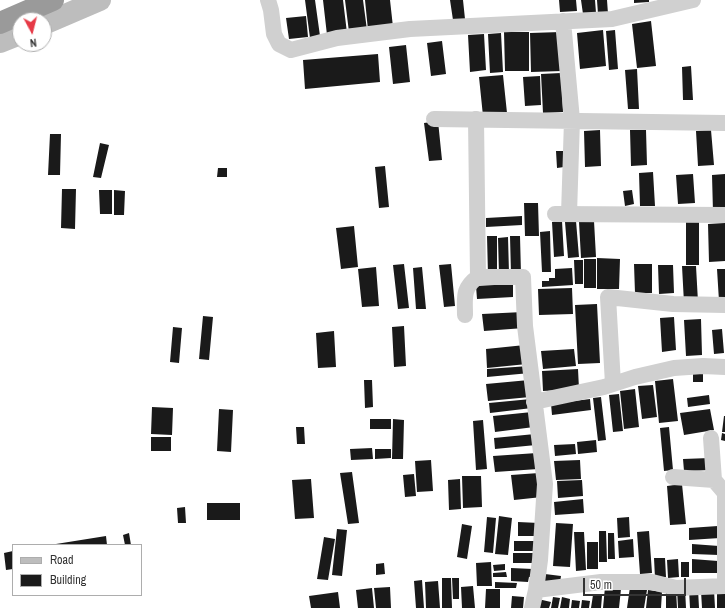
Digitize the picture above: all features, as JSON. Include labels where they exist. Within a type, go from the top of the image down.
[{"type":"highway","points":[[0,23],[53,0]]},
{"type":"street","points":[[52,21],[100,0]]},
{"type":"street","points":[[268,0],[271,10],[274,34],[279,44],[291,50],[336,38],[410,29],[612,19],[693,0]]},
{"type":"street","points":[[563,22],[572,120],[562,214],[725,215]]},
{"type":"street","points":[[0,42],[12,37]]},
{"type":"street","points":[[434,119],[725,123]]},
{"type":"street","points":[[476,119],[478,277]]},
{"type":"street","points":[[466,315],[465,291],[471,282],[478,277],[523,277],[525,326],[545,484],[540,560],[532,608]]},
{"type":"street","points":[[613,384],[608,297],[673,304],[725,306]]},
{"type":"street","points":[[534,402],[674,368],[703,366],[725,367]]},
{"type":"street","points":[[536,590],[601,582],[652,582],[676,588],[725,586],[725,493],[714,480],[711,438]]},
{"type":"street","points":[[673,477],[714,480]]},
{"type":"building","points":[[305,0],[315,0],[320,36],[310,38]]},
{"type":"building","points":[[323,0],[343,0],[347,33],[327,35]]},
{"type":"building","points":[[345,0],[363,0],[367,30],[349,32]]},
{"type":"building","points":[[365,0],[390,0],[393,27],[368,30]]},
{"type":"building","points":[[450,0],[463,0],[465,19],[453,20]]},
{"type":"building","points":[[559,0],[576,0],[577,11],[560,12]]},
{"type":"building","points":[[581,0],[595,0],[596,13],[583,14]]},
{"type":"building","points":[[597,0],[607,0],[608,14],[598,14]]},
{"type":"building","points":[[634,0],[649,0],[649,2],[634,3]]},
{"type":"building","points":[[306,16],[308,37],[289,39],[286,18]]},
{"type":"building","points":[[651,21],[656,66],[637,68],[632,24]]},
{"type":"building","points":[[603,30],[606,66],[580,69],[577,33]]},
{"type":"building","points":[[615,30],[618,69],[609,70],[606,31]]},
{"type":"building","points":[[504,32],[529,32],[529,71],[505,71]]},
{"type":"building","points":[[561,32],[562,71],[531,72],[530,33]]},
{"type":"building","points":[[501,33],[503,72],[490,73],[488,34]]},
{"type":"building","points":[[484,34],[486,70],[470,72],[468,35]]},
{"type":"building","points":[[442,41],[446,74],[431,76],[427,43]]},
{"type":"building","points":[[406,45],[410,82],[393,84],[389,47]]},
{"type":"building","points":[[378,54],[380,82],[305,89],[303,60]]},
{"type":"building","points":[[691,66],[693,100],[683,100],[682,67]]},
{"type":"building","points":[[637,69],[639,109],[628,109],[625,70]]},
{"type":"building","points":[[561,73],[563,112],[543,113],[541,74]]},
{"type":"building","points":[[503,75],[507,113],[483,116],[479,77]]},
{"type":"building","points":[[540,76],[541,105],[525,106],[523,77]]},
{"type":"building","points":[[438,121],[442,160],[429,161],[424,123]]},
{"type":"building","points":[[600,130],[601,166],[585,167],[584,131]]},
{"type":"building","points":[[630,130],[646,130],[647,165],[631,166]]},
{"type":"building","points":[[711,130],[714,165],[698,166],[696,131]]},
{"type":"building","points":[[50,134],[61,134],[60,175],[48,175]]},
{"type":"building","points":[[100,143],[109,145],[101,178],[93,177]]},
{"type":"building","points":[[556,151],[563,151],[564,167],[557,168]]},
{"type":"building","points":[[385,166],[389,207],[379,208],[375,167]]},
{"type":"building","points":[[218,168],[227,168],[227,177],[217,177]]},
{"type":"building","points":[[653,172],[655,206],[640,206],[639,173]]},
{"type":"building","points":[[693,174],[695,203],[678,204],[676,175]]},
{"type":"building","points":[[725,174],[725,211],[713,212],[712,175]]},
{"type":"building","points":[[62,189],[76,189],[75,229],[61,228]]},
{"type":"building","points":[[99,190],[112,190],[112,214],[100,214]]},
{"type":"building","points":[[114,190],[125,191],[124,215],[114,215]]},
{"type":"building","points":[[632,190],[634,204],[625,206],[623,191]]},
{"type":"building","points":[[524,203],[538,203],[539,236],[525,236]]},
{"type":"building","points":[[522,216],[522,225],[486,227],[486,218]]},
{"type":"building","points":[[686,217],[699,218],[699,265],[686,265]]},
{"type":"building","points":[[562,221],[564,256],[554,257],[552,222]]},
{"type":"building","points":[[576,221],[579,257],[568,258],[565,222]]},
{"type":"building","points":[[594,221],[596,257],[581,258],[579,222]]},
{"type":"building","points":[[725,223],[725,261],[709,262],[708,224]]},
{"type":"building","points":[[354,226],[358,267],[341,269],[336,228]]},
{"type":"building","points":[[550,231],[551,272],[542,272],[540,232]]},
{"type":"building","points":[[487,236],[497,236],[497,275],[488,275]]},
{"type":"building","points":[[510,236],[520,236],[521,274],[511,274]]},
{"type":"building","points":[[508,237],[509,273],[499,274],[498,238]]},
{"type":"building","points":[[597,258],[620,259],[619,289],[597,289]]},
{"type":"building","points":[[584,259],[596,259],[596,288],[584,288]]},
{"type":"building","points":[[574,260],[583,260],[583,284],[575,284]]},
{"type":"building","points":[[404,264],[409,308],[398,309],[393,265]]},
{"type":"building","points":[[451,264],[455,306],[444,307],[439,265]]},
{"type":"building","points":[[634,264],[652,264],[652,293],[635,293]]},
{"type":"building","points":[[658,265],[673,265],[674,293],[659,294]]},
{"type":"building","points":[[682,266],[696,266],[698,302],[684,303]]},
{"type":"building","points":[[376,267],[379,306],[362,307],[358,269]]},
{"type":"building","points":[[422,267],[426,309],[416,309],[413,268]]},
{"type":"building","points":[[572,268],[573,285],[542,287],[542,281],[549,281],[549,278],[555,278],[555,269]]},
{"type":"building","points":[[717,269],[725,269],[725,301],[719,301]]},
{"type":"building","points":[[513,284],[513,297],[477,299],[476,286]]},
{"type":"building","points":[[572,288],[573,314],[539,315],[538,289]]},
{"type":"building","points":[[597,304],[600,363],[578,364],[575,305]]},
{"type":"building","points":[[523,312],[524,328],[484,331],[482,314]]},
{"type":"building","points":[[203,316],[213,317],[209,360],[199,359]]},
{"type":"building","points":[[674,317],[676,350],[662,352],[660,318]]},
{"type":"building","points":[[701,319],[702,355],[686,356],[684,320]]},
{"type":"building","points":[[404,326],[406,366],[394,367],[392,327]]},
{"type":"building","points":[[173,327],[182,328],[179,363],[170,362]]},
{"type":"building","points":[[722,329],[724,353],[714,354],[712,330]]},
{"type":"building","points":[[334,331],[336,367],[318,368],[316,333]]},
{"type":"building","points":[[525,345],[527,364],[487,368],[486,349]]},
{"type":"building","points":[[574,349],[576,366],[543,369],[541,351]]},
{"type":"building","points":[[529,366],[530,373],[487,377],[487,369]]},
{"type":"building","points":[[578,369],[579,389],[543,391],[542,371]]},
{"type":"building","points":[[703,370],[703,382],[693,382],[693,371]]},
{"type":"building","points":[[673,379],[678,421],[659,423],[655,381]]},
{"type":"building","points":[[364,380],[372,380],[373,407],[365,408]]},
{"type":"building","points":[[529,380],[530,397],[488,401],[486,384]]},
{"type":"building","points":[[653,385],[657,417],[642,419],[638,386]]},
{"type":"building","points":[[635,389],[639,427],[624,429],[620,391]]},
{"type":"building","points":[[619,394],[623,431],[613,432],[609,395]]},
{"type":"building","points":[[709,395],[710,404],[688,407],[687,398]]},
{"type":"building","points":[[601,397],[606,440],[598,441],[593,398]]},
{"type":"building","points":[[531,399],[532,408],[490,413],[489,403]]},
{"type":"building","points":[[590,399],[591,410],[552,415],[551,404]]},
{"type":"building","points":[[152,407],[173,408],[172,435],[151,434]]},
{"type":"building","points":[[219,409],[233,410],[231,452],[217,451]]},
{"type":"building","points":[[710,409],[714,430],[684,435],[680,413]]},
{"type":"building","points":[[532,412],[534,427],[495,432],[493,416]]},
{"type":"building","points":[[724,416],[725,432],[722,432]]},
{"type":"building","points":[[370,419],[391,419],[391,429],[370,429]]},
{"type":"building","points":[[393,419],[404,420],[403,459],[392,459]]},
{"type":"building","points":[[483,420],[487,469],[476,470],[473,421]]},
{"type":"building","points":[[296,427],[304,427],[305,444],[297,444]]},
{"type":"building","points":[[669,427],[673,470],[664,471],[660,428]]},
{"type":"building","points":[[722,433],[725,434],[725,441],[721,440]]},
{"type":"building","points":[[535,434],[536,445],[495,449],[494,438]]},
{"type":"building","points":[[151,437],[171,437],[171,451],[151,451]]},
{"type":"building","points":[[596,440],[597,452],[578,454],[577,442]]},
{"type":"building","points":[[575,444],[576,454],[555,456],[554,445]]},
{"type":"building","points":[[372,448],[373,459],[351,460],[350,449]]},
{"type":"building","points":[[375,449],[391,449],[391,458],[375,459]]},
{"type":"building","points":[[537,453],[538,469],[495,472],[493,456]]},
{"type":"building","points":[[710,458],[710,470],[684,471],[683,459]]},
{"type":"building","points":[[431,460],[433,491],[417,492],[415,461]]},
{"type":"building","points":[[580,460],[581,479],[556,480],[554,461]]},
{"type":"building","points":[[352,472],[359,523],[348,524],[340,473]]},
{"type":"building","points":[[539,473],[542,497],[514,500],[511,475]]},
{"type":"building","points":[[414,474],[416,496],[405,497],[403,475]]},
{"type":"building","points":[[462,476],[481,476],[482,507],[463,508]]},
{"type":"building","points":[[311,479],[314,518],[295,519],[292,480]]},
{"type":"building","points":[[460,479],[461,509],[449,510],[448,480]]},
{"type":"building","points":[[582,480],[583,496],[558,498],[557,481]]},
{"type":"building","points":[[682,484],[686,524],[670,525],[667,486]]},
{"type":"building","points":[[583,499],[584,513],[555,515],[554,502]]},
{"type":"building","points":[[207,503],[240,503],[240,520],[207,520]]},
{"type":"building","points":[[185,507],[186,523],[178,523],[177,508]]},
{"type":"building","points":[[499,516],[512,518],[508,555],[495,554]]},
{"type":"building","points":[[487,517],[496,518],[493,553],[484,552]]},
{"type":"building","points":[[629,517],[630,537],[618,538],[617,518]]},
{"type":"building","points":[[518,522],[539,523],[538,536],[518,536]]},
{"type":"building","points":[[556,523],[573,524],[570,567],[553,566]]},
{"type":"building","points":[[462,524],[472,526],[467,559],[457,557]]},
{"type":"building","points":[[718,526],[720,538],[689,540],[689,528]]},
{"type":"building","points":[[337,529],[347,530],[342,576],[332,575]]},
{"type":"building","points":[[599,531],[606,531],[607,562],[599,562]]},
{"type":"building","points":[[649,531],[652,573],[640,574],[637,532]]},
{"type":"building","points":[[574,532],[584,532],[586,570],[576,571]]},
{"type":"building","points":[[129,533],[131,544],[125,544],[123,535]]},
{"type":"building","points":[[608,533],[614,533],[615,559],[608,559]]},
{"type":"building","points":[[106,536],[107,544],[56,544]]},
{"type":"building","points":[[324,537],[335,539],[328,580],[317,579]]},
{"type":"building","points":[[633,539],[634,557],[619,558],[618,541]]},
{"type":"building","points":[[514,541],[538,541],[538,551],[514,551]]},
{"type":"building","points":[[587,542],[598,542],[598,569],[587,569]]},
{"type":"building","points":[[692,544],[719,546],[719,555],[692,554]]},
{"type":"building","points":[[12,551],[12,569],[6,570],[4,553]]},
{"type":"building","points":[[513,553],[537,553],[537,563],[513,563]]},
{"type":"building","points":[[654,558],[665,558],[666,577],[655,578]]},
{"type":"building","points":[[678,559],[679,577],[668,578],[667,560]]},
{"type":"building","points":[[692,559],[718,561],[719,573],[692,573]]},
{"type":"building","points":[[491,562],[492,586],[477,586],[476,563]]},
{"type":"building","points":[[681,562],[689,562],[689,577],[681,577]]},
{"type":"building","points":[[384,563],[385,574],[376,575],[376,564]]},
{"type":"building","points":[[505,564],[505,570],[494,571],[493,565]]},
{"type":"building","points":[[511,568],[533,569],[532,577],[529,577],[528,582],[511,581]]},
{"type":"building","points":[[506,572],[507,577],[493,577],[493,573]]},
{"type":"building","points":[[545,574],[561,576],[560,583],[545,582]]},
{"type":"building","points":[[442,578],[451,578],[452,608],[442,608]]},
{"type":"building","points":[[452,578],[459,578],[459,599],[453,599]]},
{"type":"building","points":[[422,580],[424,608],[416,608],[414,581]]},
{"type":"building","points":[[438,581],[440,608],[426,608],[425,582]]},
{"type":"building","points":[[495,582],[517,583],[516,588],[495,588]]},
{"type":"building","points":[[473,586],[475,608],[462,608],[461,587]]},
{"type":"building","points":[[390,587],[391,608],[376,608],[374,588]]},
{"type":"building","points":[[605,587],[621,589],[619,608],[603,608]]},
{"type":"building","points":[[630,587],[647,590],[644,608],[627,608]]},
{"type":"building","points":[[372,588],[374,608],[358,608],[356,590]]},
{"type":"building","points":[[685,588],[686,608],[678,608],[677,589]]},
{"type":"building","points":[[486,589],[500,589],[500,608],[485,608]]},
{"type":"building","points":[[689,589],[698,589],[699,608],[690,608]]},
{"type":"building","points":[[648,590],[662,592],[661,608],[646,608]]},
{"type":"building","points":[[666,590],[676,590],[677,608],[666,608]]},
{"type":"building","points":[[714,590],[715,608],[702,608],[701,591]]},
{"type":"building","points":[[717,590],[725,590],[725,608],[717,608]]},
{"type":"building","points":[[338,592],[340,608],[311,608],[309,596]]},
{"type":"building","points":[[593,595],[602,596],[601,608],[591,608]]},
{"type":"building","points":[[512,596],[524,597],[523,608],[511,608]]},
{"type":"building","points":[[553,597],[560,598],[558,608],[551,608]]},
{"type":"building","points":[[562,597],[570,599],[569,608],[560,608]]},
{"type":"building","points":[[538,599],[551,602],[549,608],[536,608]]},
{"type":"building","points":[[572,600],[580,601],[579,608],[571,608]]},
{"type":"building","points":[[582,600],[590,601],[589,608],[581,608]]}]
